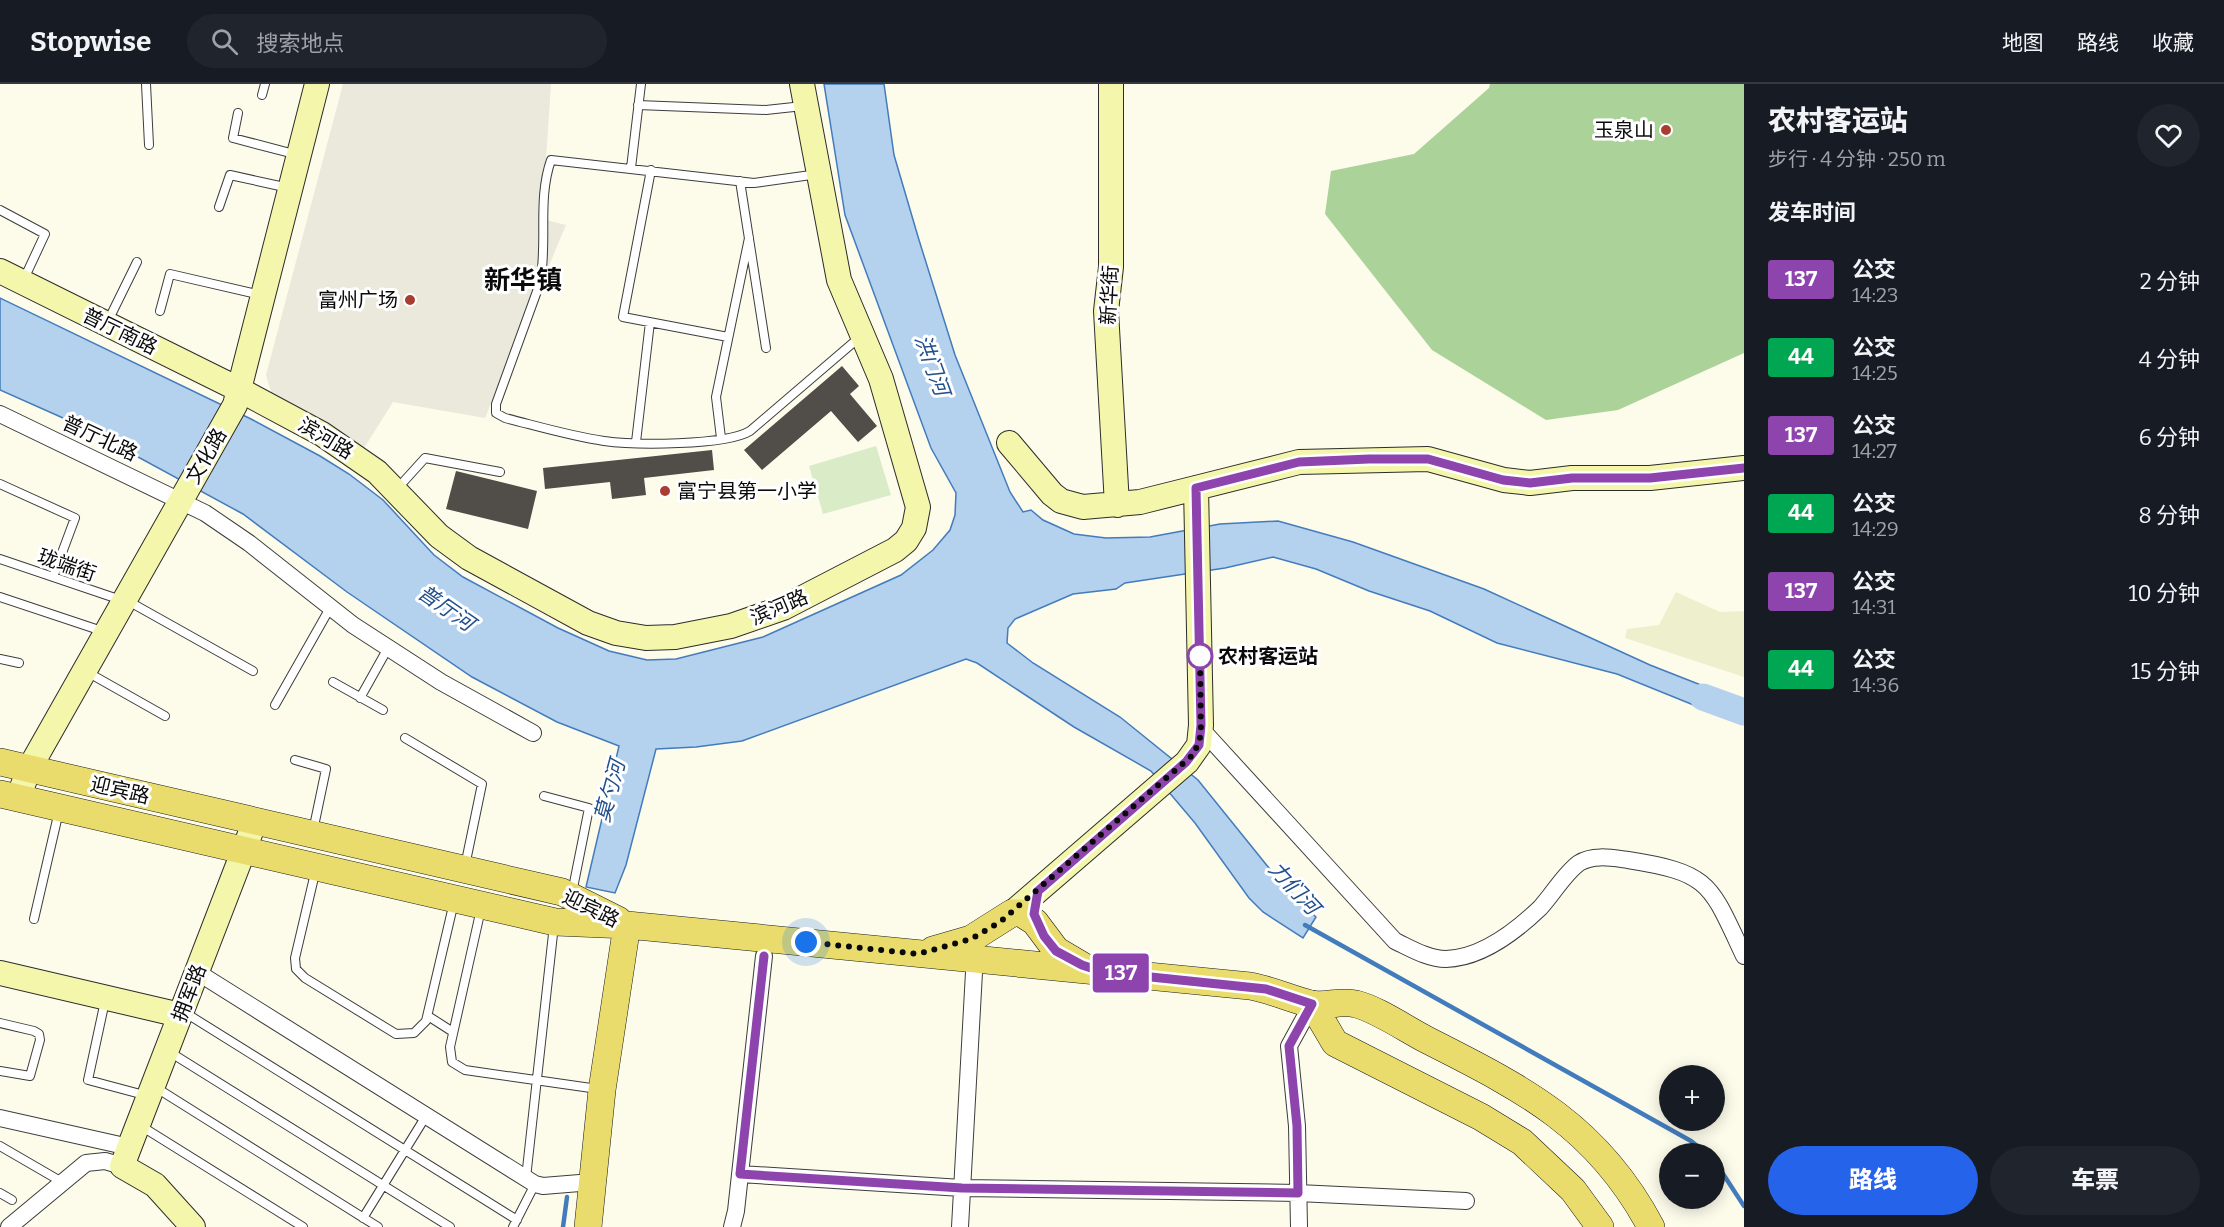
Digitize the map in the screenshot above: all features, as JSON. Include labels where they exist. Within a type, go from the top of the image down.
[{"type":"main road","name":"文化路","points":[[9,796],[29,769],[232,410],[240,390],[317,84]]},
{"type":"main road","name":"新华街","points":[[1111,84],[1111,267],[1106,311],[1117,506]]},
{"type":"main road","name":"滨河路","points":[[240,390],[334,441],[372,468],[439,536],[469,558],[602,629],[631,637],[660,638],[703,633],[758,618],[809,595],[895,550],[906,541],[914,528],[918,507],[881,380],[864,334],[839,280],[804,95]]},
{"type":"main road","name":"普厅南路","points":[[0,271],[240,390]]},
{"type":"main road","points":[[1009,443],[1039,481],[1061,501],[1083,507],[1117,506],[1299,462],[1428,459],[1503,480],[1530,483],[1572,478],[1650,478],[1744,468]]},
{"type":"main road","points":[[918,954],[954,945],[987,931],[1012,913],[1186,762],[1199,745],[1201,725],[1196,488]]},
{"type":"main road","name":"迎宾路","points":[[0,762],[562,892],[627,925]]},
{"type":"main road","name":"迎宾路","points":[[9,796],[555,922],[627,925]]},
{"type":"main road","name":"拥军路","points":[[126,1157],[255,821]]},
{"type":"main road","points":[[1030,965],[1041,952],[1042,944],[1033,909],[1038,891]]},
{"type":"main road","points":[[1012,913],[1028,916],[1049,943],[1064,956],[1103,972]]},
{"type":"main road","points":[[588,1227],[602,1090],[627,925],[918,954],[983,966],[1030,965],[1266,989],[1312,1004],[1356,1003],[1526,1091],[1570,1124],[1596,1149],[1623,1181],[1651,1227]]},
{"type":"main road","points":[[983,966],[987,931]]},
{"type":"main road","points":[[0,973],[181,1013]]},
{"type":"main road","points":[[1312,1004],[1335,1043],[1481,1117],[1522,1142],[1566,1182],[1600,1227]]},
{"type":"main road","points":[[126,1157],[193,1227]]},
{"type":"street","name":"普厅北路","points":[[0,414],[181,500],[234,533],[330,608],[388,648],[477,703],[533,734]]},
{"type":"street","points":[[1203,732],[1395,941],[1421,954],[1445,959],[1470,954],[1509,935],[1539,909],[1579,863],[1594,858],[1610,857],[1670,867],[1698,878],[1718,900],[1744,956]]},
{"type":"street","points":[[732,1227],[764,956]]},
{"type":"street","points":[[960,1227],[983,966]]},
{"type":"street","points":[[197,972],[530,1181],[543,1186],[592,1182]]},
{"type":"street","points":[[1299,1227],[1297,1126],[1289,1046],[1312,1004]]},
{"type":"street","points":[[0,1118],[126,1157]]},
{"type":"street","points":[[9,1227],[86,1163],[126,1157]]},
{"type":"street","points":[[740,1174],[962,1188],[1298,1193],[1466,1202]]},
{"type":"lane","points":[[146,84],[149,145]]},
{"type":"lane","points":[[262,95],[265,84]]},
{"type":"lane","points":[[631,168],[641,84]]},
{"type":"lane","points":[[638,105],[766,110],[804,95]]},
{"type":"lane","points":[[238,113],[233,138],[299,155]]},
{"type":"lane","points":[[818,174],[769,182],[740,181],[550,160],[542,223],[543,262],[540,283],[495,409],[500,416],[515,421],[590,439],[699,442],[721,438],[750,430],[864,334]]},
{"type":"lane","points":[[651,170],[623,317],[728,337]]},
{"type":"lane","points":[[219,207],[230,175],[291,188]]},
{"type":"lane","points":[[740,181],[766,348]]},
{"type":"lane","points":[[0,210],[45,234],[22,282]]},
{"type":"lane","points":[[721,438],[716,402],[749,238]]},
{"type":"lane","points":[[106,324],[137,262]]},
{"type":"lane","points":[[160,311],[170,274],[264,296]]},
{"type":"lane","points":[[636,442],[650,322]]},
{"type":"lane","points":[[396,490],[425,458],[500,472]]},
{"type":"lane","points":[[0,484],[75,518],[53,577]]},
{"type":"lane","name":"珑端街","points":[[0,559],[124,600],[253,671]]},
{"type":"lane","points":[[0,597],[106,632]]},
{"type":"lane","points":[[275,705],[330,608]]},
{"type":"lane","points":[[360,698],[388,648]]},
{"type":"lane","points":[[0,659],[19,663]]},
{"type":"lane","points":[[84,671],[165,716]]},
{"type":"lane","points":[[333,682],[383,710]]},
{"type":"lane","points":[[405,738],[482,784],[464,869]]},
{"type":"lane","points":[[295,760],[326,769],[312,834]]},
{"type":"lane","points":[[544,796],[589,808],[571,897]]},
{"type":"lane","points":[[34,919],[59,808]]},
{"type":"lane","points":[[316,867],[295,958],[296,969],[305,978],[396,1034],[414,1033],[423,1026],[428,1016],[455,899]]},
{"type":"lane","points":[[482,905],[449,1057],[460,1068],[602,1090]]},
{"type":"lane","points":[[181,1013],[405,1150],[515,1223],[530,1181],[537,1080],[555,922]]},
{"type":"lane","points":[[106,998],[88,1080],[151,1091],[378,1227]]},
{"type":"lane","points":[[428,1016],[453,1032]]},
{"type":"lane","points":[[0,1023],[34,1031],[39,1034],[40,1040],[30,1076],[0,1071]]},
{"type":"lane","points":[[167,1050],[450,1227]]},
{"type":"lane","points":[[363,1218],[426,1116]]},
{"type":"lane","points":[[138,1124],[303,1227]]},
{"type":"lane","points":[[0,1146],[63,1182]]},
{"type":"lane","points":[[0,1193],[12,1200]]},
{"type":"green space","points":[[1490,84],[1744,84],[1744,353],[1618,410],[1546,420],[1432,350],[1325,214],[1331,171],[1414,154],[1489,88]]},
{"type":"green space","points":[[876,446],[891,495],[823,514],[809,466]]},
{"type":"green space","points":[[1676,592],[1720,612],[1744,611],[1744,677],[1625,638],[1627,629],[1659,625]]},
{"type":"shaded area","name":"富州广场","points":[[343,84],[551,84],[542,219],[566,225],[485,418],[393,402],[364,448],[271,392],[266,375]]},
{"type":"water","points":[[824,84],[884,84],[894,155],[955,355],[1010,492],[1023,512],[1031,510],[1043,520],[1074,534],[1106,538],[1150,537],[1220,524],[1278,521],[1353,542],[1484,589],[1650,665],[1739,700],[1733,721],[1617,674],[1497,643],[1430,611],[1369,591],[1316,569],[1273,557],[1225,568],[1125,583],[1116,589],[1073,594],[1015,619],[1008,628],[1007,643],[1033,663],[1120,717],[1198,780],[1277,878],[1316,917],[1303,938],[1263,912],[1249,898],[1195,823],[1151,771],[1074,727],[977,663],[966,659],[742,741],[656,749],[626,865],[615,893],[586,887],[619,746],[557,722],[472,677],[347,592],[243,514],[81,426],[0,390],[0,298],[251,419],[320,456],[349,474],[383,500],[434,555],[463,577],[558,628],[609,651],[647,660],[676,659],[763,637],[901,575],[933,550],[950,530],[955,515],[956,493],[931,448],[845,215]]},
{"type":"building","points":[[842,366],[859,386],[850,394],[877,426],[858,442],[831,411],[762,470],[744,450]]},
{"type":"building","points":[[712,450],[714,470],[644,478],[646,495],[612,499],[610,482],[545,489],[543,468]]},
{"type":"building","points":[[456,471],[537,491],[528,529],[446,509]]},
{"type":"waterway","points":[[1703,697],[1744,712]]},
{"type":"waterway","name":"力们河","points":[[1305,925],[1693,1143]]},
{"type":"waterway","name":"力们河","points":[[1725,1177],[1744,1206]]},
{"type":"waterway","name":"莫勺河","points":[[563,1227],[567,1197]]},
{"type":"bus line","name":"137","points":[[764,956],[740,1174],[962,1188],[1298,1193],[1297,1126],[1289,1046],[1312,1004],[1282,993],[1250,986],[1103,972],[1092,969],[1056,951],[1044,936],[1035,919],[1033,909],[1038,891],[1186,762],[1199,745],[1201,725],[1196,488],[1299,462],[1369,459],[1428,459],[1461,466],[1503,480],[1530,483],[1572,478],[1612,480],[1650,478],[1744,468]]},
{"type":"place","name":"玉泉山","points":[[1666,130]]},
{"type":"place","name":"富州广场","points":[[410,300]]},
{"type":"place","name":"富宁县第一小学","points":[[665,491]]},
{"type":"place","name":"农村客运站","points":[[1200,656]]},
{"type":"district","name":"新华镇","points":[[523,280]]},
{"type":"route","points":[[806,942],[918,954],[971,939],[1000,922],[1194,754],[1201,735],[1200,654],[1200,656]]},
{"type":"water label","name":"洪门河","points":[[932,365]]},
{"type":"water label","name":"普厅河","points":[[446,608]]}]
